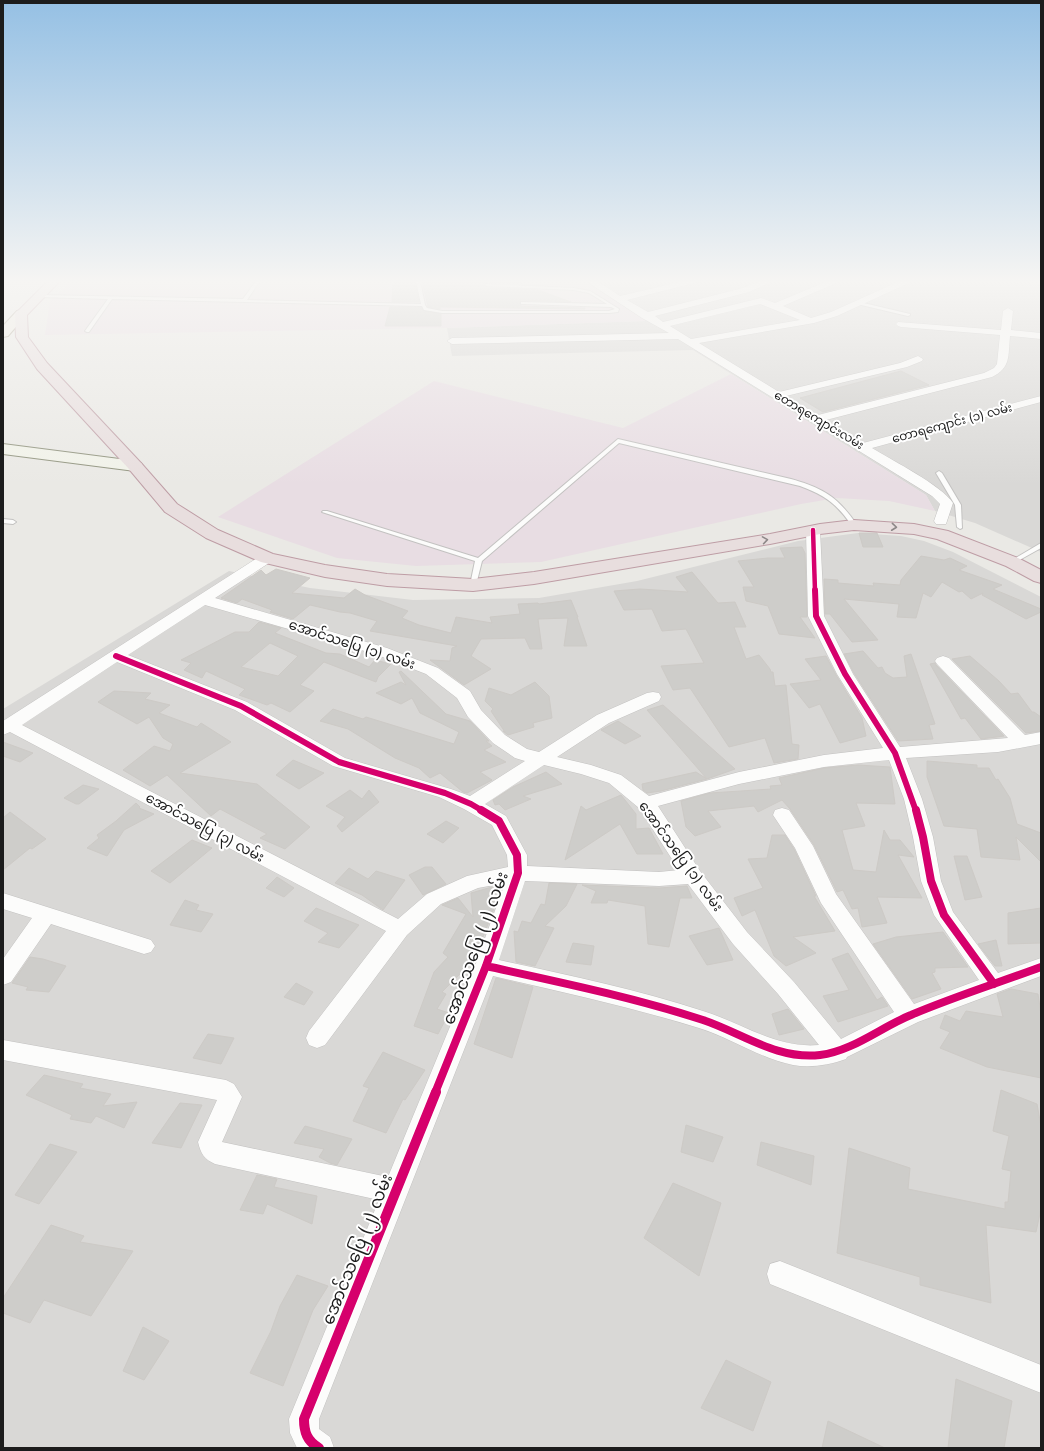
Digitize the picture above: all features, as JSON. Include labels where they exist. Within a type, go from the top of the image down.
[{"type":"highway","points":[[30,349],[42,366],[135,466],[170,508],[212,534],[267,558],[325,571],[387,580],[474,585],[534,578],[770,539],[813,530],[850,519],[881,513],[941,521],[1037,553]]},
{"type":"highway","points":[[685,552],[754,528],[809,516],[850,519],[942,535],[1012,562],[1041,577]]},
{"type":"main road","points":[[3,449],[135,466]]},
{"type":"street","name":"တောရကျောင်းလမ်း","points":[[700,349],[817,418],[937,493],[947,503],[946,510],[941,521]]},
{"type":"street","points":[[817,418],[988,375],[998,370],[1002,364],[1004,349]]},
{"type":"street","points":[[778,395],[903,365],[918,359]]},
{"type":"street","name":"တောရကျောင်း (၁) လမ်း","points":[[862,447],[1041,399]]},
{"type":"street","points":[[813,530],[816,616],[845,674],[895,753],[913,799],[923,837],[931,881],[944,915],[994,984]]},
{"type":"street","points":[[6,727],[267,558]]},
{"type":"street","name":"အောင်သပြေ (၁) လမ်း","points":[[204,600],[381,651],[432,670],[464,695],[474,713],[499,739],[521,754],[585,769],[615,779],[646,803],[693,876],[740,938],[786,988],[838,1052]]},
{"type":"street","name":"အောင်သပြေ (၂) လမ်း","points":[[116,656],[241,706],[339,762],[445,793],[471,804],[499,821],[517,855],[518,873],[486,966],[304,1419],[304,1432],[308,1440],[319,1448]]},
{"type":"street","points":[[943,661],[1021,742]]},
{"type":"street","points":[[471,804],[603,718],[653,697]]},
{"type":"street","name":"အောင်သပြေ (၃) လမ်း","points":[[6,727],[400,929]]},
{"type":"street","points":[[646,803],[739,778],[824,762],[895,753],[998,746],[1041,738]]},
{"type":"street","points":[[782,816],[803,846],[828,898],[909,1015]]},
{"type":"street","points":[[317,1038],[400,929],[434,899],[474,881],[518,873],[659,879],[693,876]]},
{"type":"street","points":[[3,901],[144,946]]},
{"type":"street","points":[[3,976],[46,915]]},
{"type":"street","points":[[486,966],[624,996],[707,1021],[760,1045],[782,1052],[808,1056],[838,1052],[909,1015],[1041,967]]},
{"type":"street","points":[[3,1050],[226,1091],[230,1097],[210,1142],[212,1149],[215,1152],[395,1191]]},
{"type":"street","points":[[780,1274],[1041,1379]]},
{"type":"lane","points":[[474,585],[479,560],[618,441],[791,481],[819,490],[836,501],[850,519]]},
{"type":"lane","points":[[939,473],[958,505],[960,527]]},
{"type":"lane","points":[[325,512],[479,560]]},
{"type":"lane","points":[[3,521],[13,522]]},
{"type":"lane","points":[[1012,562],[1037,553]]},
{"type":"shaded area","points":[[451,349],[1041,349],[1041,552],[975,523],[935,511],[926,495],[693,350],[452,356]]},
{"type":"shaded area","points":[[731,374],[926,495],[935,511],[889,501],[836,498],[801,504],[541,562],[416,566],[337,558],[218,517],[434,381],[623,428]]},
{"type":"shaded area","points":[[858,533],[901,536],[924,541],[953,552],[1041,597],[1041,1448],[3,1448],[3,709],[229,571],[310,588],[413,600],[539,598],[637,581],[798,541]]},
{"type":"building","points":[[901,371],[929,385],[823,412],[800,398]]},
{"type":"building","points":[[859,533],[877,533],[883,547],[863,547]]},
{"type":"building","points":[[802,547],[805,553],[807,617],[800,617],[815,638],[779,634],[768,606],[746,601],[743,587],[754,587],[738,561],[785,558],[780,548]]},
{"type":"building","points":[[921,556],[944,560],[950,558],[967,566],[959,570],[1002,585],[993,589],[1041,609],[1041,612],[1026,619],[982,595],[983,593],[971,599],[962,591],[959,592],[942,582],[931,597],[923,593],[916,618],[897,617],[899,604],[844,599],[878,640],[852,642],[830,614],[825,614],[824,579],[838,580],[838,583],[874,586],[873,583],[900,585],[901,580]]},
{"type":"building","points":[[276,569],[310,578],[292,593],[344,598],[355,589],[365,595],[408,611],[402,618],[419,625],[451,633],[456,617],[492,623],[490,617],[520,614],[518,604],[539,604],[571,600],[587,646],[564,646],[568,618],[538,619],[542,649],[530,649],[525,638],[481,639],[471,656],[491,669],[464,685],[430,660],[450,661],[452,648],[457,646],[370,631],[377,621],[350,613],[310,605],[293,619],[270,612],[272,610],[242,599],[237,603],[221,598],[261,570],[266,575]]},
{"type":"building","points":[[692,572],[718,603],[735,602],[746,627],[734,627],[746,659],[759,655],[771,672],[773,672],[775,686],[786,685],[792,744],[799,745],[798,759],[774,763],[765,738],[729,747],[690,688],[673,690],[661,666],[704,663],[686,629],[662,631],[652,609],[624,610],[614,591],[640,589],[688,592],[676,577]]},
{"type":"building","points":[[259,622],[281,628],[275,633],[326,653],[340,654],[369,667],[375,660],[391,664],[378,677],[376,682],[324,662],[300,685],[314,691],[290,712],[271,703],[267,705],[239,695],[245,689],[206,671],[202,678],[184,670],[191,663],[181,660],[235,632],[249,632]],"holes":[[[270,643],[298,656],[278,676],[241,667]]]},
{"type":"building","points":[[863,651],[878,668],[882,667],[885,673],[893,678],[907,677],[904,656],[911,654],[935,724],[929,725],[933,739],[898,741],[854,673],[844,654]]},
{"type":"building","points":[[826,656],[862,718],[866,736],[840,743],[820,704],[809,708],[790,684],[821,680],[805,659]]},
{"type":"building","points":[[970,656],[999,681],[1011,694],[1018,693],[1032,712],[1041,717],[1041,731],[1026,733],[952,659]]},
{"type":"building","points":[[935,663],[1004,736],[981,739],[965,718],[961,719],[930,664]]},
{"type":"building","points":[[401,671],[446,714],[470,721],[489,741],[486,741],[492,746],[484,750],[506,762],[480,772],[492,780],[467,793],[463,792],[440,773],[430,778],[419,768],[395,758],[348,729],[320,721],[333,709],[363,719],[366,717],[454,744],[459,732],[420,713],[412,698],[401,704],[376,693],[401,682],[406,685],[399,672]]},
{"type":"building","points":[[535,682],[549,696],[552,718],[533,723],[534,727],[508,735],[503,731],[505,732],[491,711],[493,709],[485,701],[489,688],[511,695]]},
{"type":"building","points":[[114,691],[151,693],[145,699],[170,705],[159,713],[197,727],[201,723],[231,742],[180,773],[257,784],[310,827],[285,849],[260,838],[267,834],[220,809],[211,816],[167,775],[150,786],[123,770],[154,746],[170,751],[173,744],[163,738],[149,717],[137,724],[98,702]]},
{"type":"building","points":[[663,705],[735,769],[707,779],[647,710]]},
{"type":"building","points":[[618,721],[641,736],[625,744],[601,730]]},
{"type":"building","points":[[3,742],[33,753],[20,762],[3,756]]},
{"type":"building","points":[[293,760],[324,773],[299,789],[276,775]]},
{"type":"building","points":[[927,761],[977,765],[977,768],[989,768],[1010,798],[1017,824],[1041,833],[1041,862],[1016,837],[1020,860],[981,857],[977,829],[944,826],[927,777]]},
{"type":"building","points":[[858,765],[890,767],[895,804],[856,803],[865,826],[842,830],[853,870],[876,872],[884,830],[890,840],[900,840],[914,857],[898,855],[922,898],[877,897],[887,923],[862,927],[858,908],[852,909],[843,890],[837,892],[814,845],[790,809],[782,800],[758,812],[754,806],[708,811],[721,827],[695,836],[686,827],[681,801],[710,793],[771,789],[770,786],[782,785],[779,778],[824,768]]},
{"type":"building","points":[[546,772],[562,784],[523,796],[531,799],[505,810],[499,804],[495,805],[493,800],[513,787]]},
{"type":"building","points":[[696,772],[707,779],[661,791],[647,793],[643,790],[642,784]]},
{"type":"building","points":[[83,785],[99,789],[79,804],[64,798]]},
{"type":"building","points":[[350,790],[362,799],[369,790],[379,802],[342,832],[337,826],[345,817],[326,806]]},
{"type":"building","points":[[621,795],[636,814],[636,829],[649,828],[663,854],[637,854],[620,824],[565,860],[581,806],[586,810]]},
{"type":"building","points":[[136,803],[140,807],[139,808],[154,814],[124,830],[107,856],[87,848],[99,838],[97,835],[116,821]]},
{"type":"building","points":[[10,812],[46,839],[32,849],[30,848],[3,870],[3,818]]},
{"type":"building","points":[[446,821],[459,828],[443,843],[427,834]]},
{"type":"building","points":[[772,835],[785,835],[794,849],[816,896],[814,896],[835,931],[793,937],[816,953],[786,966],[774,956],[755,910],[742,916],[734,898],[763,888],[748,859],[767,858]]},
{"type":"building","points":[[192,840],[212,848],[170,883],[151,871]]},
{"type":"building","points":[[954,856],[967,856],[982,897],[965,900]]},
{"type":"building","points":[[425,867],[432,867],[446,884],[423,895],[409,875]]},
{"type":"building","points":[[349,868],[368,879],[376,871],[405,880],[383,910],[362,895],[335,883]]},
{"type":"building","points":[[277,877],[294,888],[284,897],[266,888]]},
{"type":"building","points":[[549,883],[577,884],[566,906],[545,926],[554,928],[535,966],[516,962],[514,931],[518,932],[522,921],[531,923],[541,904],[545,905]]},
{"type":"building","points":[[582,885],[659,888],[687,886],[692,898],[680,898],[669,947],[648,944],[645,906],[608,900],[607,903],[591,903],[596,891]]},
{"type":"building","points":[[492,887],[494,898],[498,898],[476,955],[476,947],[466,957],[474,960],[442,992],[446,994],[437,1009],[449,1013],[438,1034],[414,1026],[434,972],[448,957],[443,953],[466,914],[442,905],[458,898],[473,917],[471,893]]},
{"type":"building","points":[[185,900],[199,905],[196,910],[213,914],[201,932],[170,925]]},
{"type":"building","points":[[316,908],[359,925],[339,948],[318,942],[328,933],[304,921]]},
{"type":"building","points":[[1041,908],[1041,943],[1008,944],[1008,913]]},
{"type":"building","points":[[719,928],[733,960],[707,965],[689,936]]},
{"type":"building","points":[[943,932],[968,967],[935,968],[935,972],[932,973],[941,989],[912,999],[873,944],[896,937]]},
{"type":"building","points":[[996,940],[1002,966],[995,966],[978,944]]},
{"type":"building","points":[[573,943],[594,946],[591,965],[566,962]]},
{"type":"building","points":[[848,953],[877,1000],[882,997],[888,1006],[838,1022],[823,996],[849,990],[832,959]]},
{"type":"building","points":[[30,957],[43,959],[66,966],[49,992],[26,990],[28,987],[12,983]]},
{"type":"building","points":[[496,978],[533,987],[512,1058],[474,1044]]},
{"type":"building","points":[[296,983],[313,992],[304,1005],[284,997]]},
{"type":"building","points":[[1011,989],[1038,994],[1041,1014],[1041,1078],[987,1067],[940,1048],[950,1032],[940,1028],[945,1015],[960,1021],[966,1011],[1003,1017],[997,994]]},
{"type":"building","points":[[788,1009],[804,1029],[779,1035],[772,1014]]},
{"type":"building","points":[[208,1034],[234,1038],[221,1064],[193,1058]]},
{"type":"building","points":[[383,1052],[425,1070],[405,1100],[403,1099],[386,1133],[353,1121],[369,1088],[363,1086]]},
{"type":"building","points":[[44,1075],[83,1084],[80,1088],[111,1094],[103,1106],[137,1102],[124,1128],[96,1116],[91,1123],[70,1119],[72,1115],[26,1095]]},
{"type":"building","points":[[1001,1090],[1037,1104],[1041,1126],[1041,1209],[1036,1232],[986,1225],[991,1303],[920,1285],[920,1277],[837,1253],[849,1148],[910,1168],[908,1189],[1005,1209],[1005,1202],[1008,1202],[1011,1171],[1002,1169],[1009,1136],[993,1131]]},
{"type":"building","points":[[180,1103],[202,1105],[181,1148],[152,1143]]},
{"type":"building","points":[[686,1125],[723,1137],[713,1162],[681,1152]]},
{"type":"building","points":[[305,1126],[352,1139],[337,1165],[319,1157],[324,1149],[294,1143]]},
{"type":"building","points":[[761,1142],[814,1156],[811,1185],[757,1165]]},
{"type":"building","points":[[50,1144],[77,1152],[39,1204],[15,1195]]},
{"type":"building","points":[[257,1175],[277,1179],[274,1187],[317,1196],[312,1224],[267,1204],[263,1214],[240,1210]]},
{"type":"building","points":[[673,1183],[721,1203],[699,1276],[644,1238]]},
{"type":"building","points":[[51,1225],[84,1236],[80,1242],[133,1251],[91,1316],[44,1300],[30,1323],[3,1313],[3,1298]]},
{"type":"building","points":[[297,1275],[328,1286],[313,1310],[283,1386],[250,1373],[271,1331],[280,1306]]},
{"type":"building","points":[[143,1327],[169,1341],[144,1380],[123,1371]]},
{"type":"building","points":[[726,1360],[771,1382],[753,1431],[701,1408]]},
{"type":"building","points":[[956,1379],[1012,1401],[1004,1448],[948,1448]]},
{"type":"building","points":[[828,1421],[885,1448],[822,1448]]},
{"type":"cycle path","points":[[813,530],[816,616],[845,674],[895,753],[913,799],[923,837],[931,881],[944,915],[994,984]]},
{"type":"cycle path","points":[[116,656],[241,706],[339,762],[445,793],[471,804],[499,821],[517,855],[518,873],[486,966],[304,1419],[305,1433],[311,1443],[319,1448]]},
{"type":"cycle path","points":[[486,966],[595,991],[676,1012],[716,1025],[767,1048],[794,1055],[808,1056],[822,1055],[835,1051],[926,1008],[1041,967]]}]
